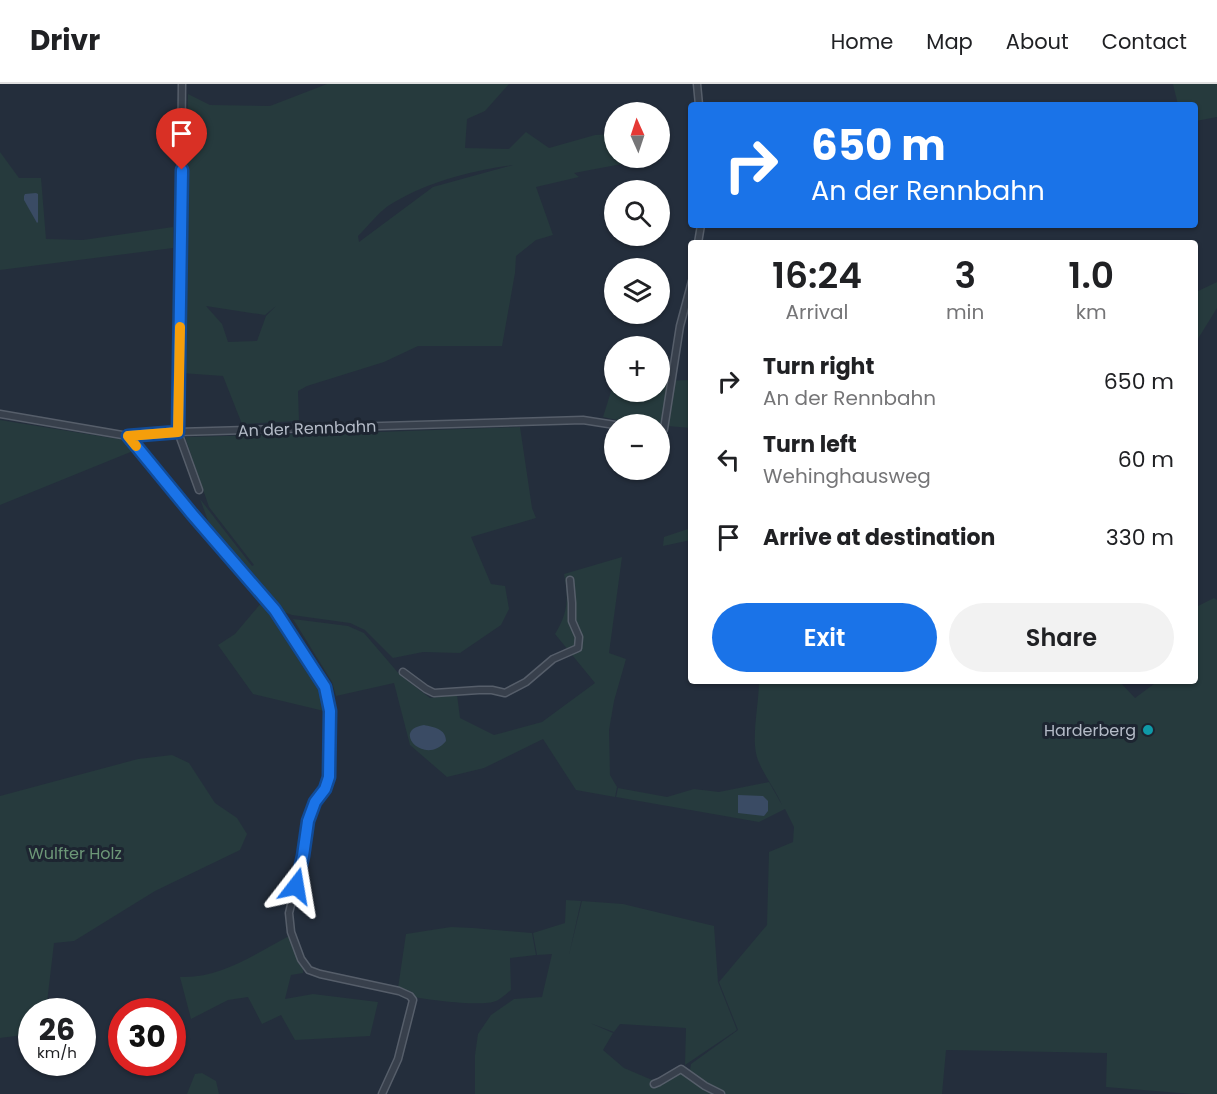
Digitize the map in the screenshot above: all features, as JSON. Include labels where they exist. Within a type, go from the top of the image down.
[{"type":"street","points":[[182,84],[178,432],[199,490]]},
{"type":"street","points":[[697,84],[699,102]]},
{"type":"street","points":[[665,414],[680,326],[688,296]]},
{"type":"street","name":"An der Rennbahn","points":[[0,414],[128,436],[178,432],[562,420],[604,423]]},
{"type":"street","points":[[128,436],[275,610],[325,687],[330,711],[329,777],[325,789],[315,802],[308,821],[303,856],[289,913],[291,932],[301,959],[309,970],[399,991],[413,1000],[398,1059],[382,1094]]},
{"type":"street","points":[[403,672],[434,693],[492,690],[505,693],[526,682],[553,659],[578,648],[579,637],[572,621],[570,580]]},
{"type":"street","points":[[654,1083],[681,1069],[721,1094]]},
{"type":"green space","points":[[327,84],[509,84],[485,111],[467,119],[465,148],[509,149],[526,132],[549,148],[604,135],[604,167],[574,173],[579,177],[536,187],[553,235],[536,240],[516,256],[502,346],[418,346],[384,362],[307,386],[298,391],[299,421],[242,424],[223,376],[181,373],[188,94],[210,105],[270,106]],"holes":[[[513,165],[433,187],[359,242],[358,236],[376,217],[388,206],[402,198],[448,179],[481,170]],[[206,306],[265,315],[276,306],[266,316],[257,341],[228,342],[222,324]]]},
{"type":"green space","points":[[1173,84],[1217,84],[1217,117],[1198,121],[1198,102],[1177,102]]},
{"type":"green space","points":[[0,152],[19,178],[41,178],[46,239],[83,240],[173,227],[173,248],[0,270]]},
{"type":"green space","points":[[1217,282],[1217,308],[1198,339],[1198,291]]},
{"type":"green space","points":[[688,380],[688,428],[670,426],[670,414],[604,414],[603,417],[608,402],[670,402],[670,381]]},
{"type":"green space","points":[[0,420],[124,440],[133,451],[0,505]]},
{"type":"green space","points":[[520,427],[532,508],[536,518],[471,537],[491,584],[505,586],[509,609],[501,625],[460,653],[423,652],[393,658],[365,630],[350,623],[292,615],[276,609],[213,534],[200,499],[252,566],[254,565],[209,507],[185,437],[352,433]]},
{"type":"green space","points":[[688,529],[688,541],[663,546],[664,537]]},
{"type":"green space","points":[[622,557],[609,653],[626,659],[614,701],[609,730],[610,775],[617,787],[615,797],[576,790],[543,739],[484,768],[447,777],[410,745],[394,683],[336,696],[332,682],[293,619],[348,626],[364,633],[400,675],[430,698],[457,695],[460,718],[494,735],[542,722],[595,683],[555,634],[563,619],[566,605],[567,591],[564,574]]},
{"type":"green space","points":[[1214,598],[1217,600],[1217,1094],[1106,1087],[1107,1053],[946,1050],[942,1094],[475,1094],[475,1055],[478,1034],[491,1015],[514,999],[542,997],[552,954],[537,955],[533,933],[565,923],[566,900],[581,901],[569,955],[582,901],[623,904],[714,926],[718,982],[737,1030],[685,1065],[686,1028],[620,1024],[614,1032],[590,1023],[613,1033],[603,1050],[624,1068],[659,1083],[679,1072],[691,1074],[691,1064],[738,1030],[719,982],[767,925],[769,852],[793,842],[794,827],[785,809],[759,822],[616,797],[618,788],[667,797],[694,789],[719,792],[769,782],[782,805],[757,759],[755,737],[759,684],[1122,684],[1135,698],[1154,684],[1198,684],[1198,606]]},
{"type":"green space","points":[[262,602],[319,688],[324,711],[253,694],[218,645],[235,634]]},
{"type":"green space","name":"Wulfter Holz","points":[[172,755],[189,763],[215,803],[237,818],[247,834],[240,850],[155,891],[74,941],[54,943],[48,998],[18,998],[18,1036],[0,1038],[0,796],[138,759]]},
{"type":"green space","points":[[451,927],[532,933],[536,955],[510,958],[511,990],[498,1000],[489,1003],[415,997],[412,992],[398,988],[406,934]]},
{"type":"green space","points":[[289,936],[303,973],[291,975],[285,999],[313,994],[378,1002],[370,1036],[295,1040],[281,1015],[262,1024],[248,997],[228,1000],[191,1019],[180,977],[195,977],[223,970]]},
{"type":"green space","points":[[202,1073],[216,1081],[219,1094],[187,1094],[195,1074]]},
{"type":"water","points":[[25,194],[38,194],[37,223],[24,200]]},
{"type":"water","points":[[424,725],[442,731],[446,741],[438,748],[429,750],[414,745],[410,739],[410,733],[414,728]]},
{"type":"water","points":[[738,795],[763,796],[768,801],[768,811],[764,816],[738,813]]},
{"type":"slow traffic","points":[[136,446],[128,436],[178,432],[180,327]]},
{"type":"place","name":"Harderberg","points":[[1148,730]]},
{"type":"route","points":[[182,170],[178,432],[128,436],[275,610],[325,687],[330,711],[329,777],[325,789],[315,802],[308,821],[296,886]]}]
